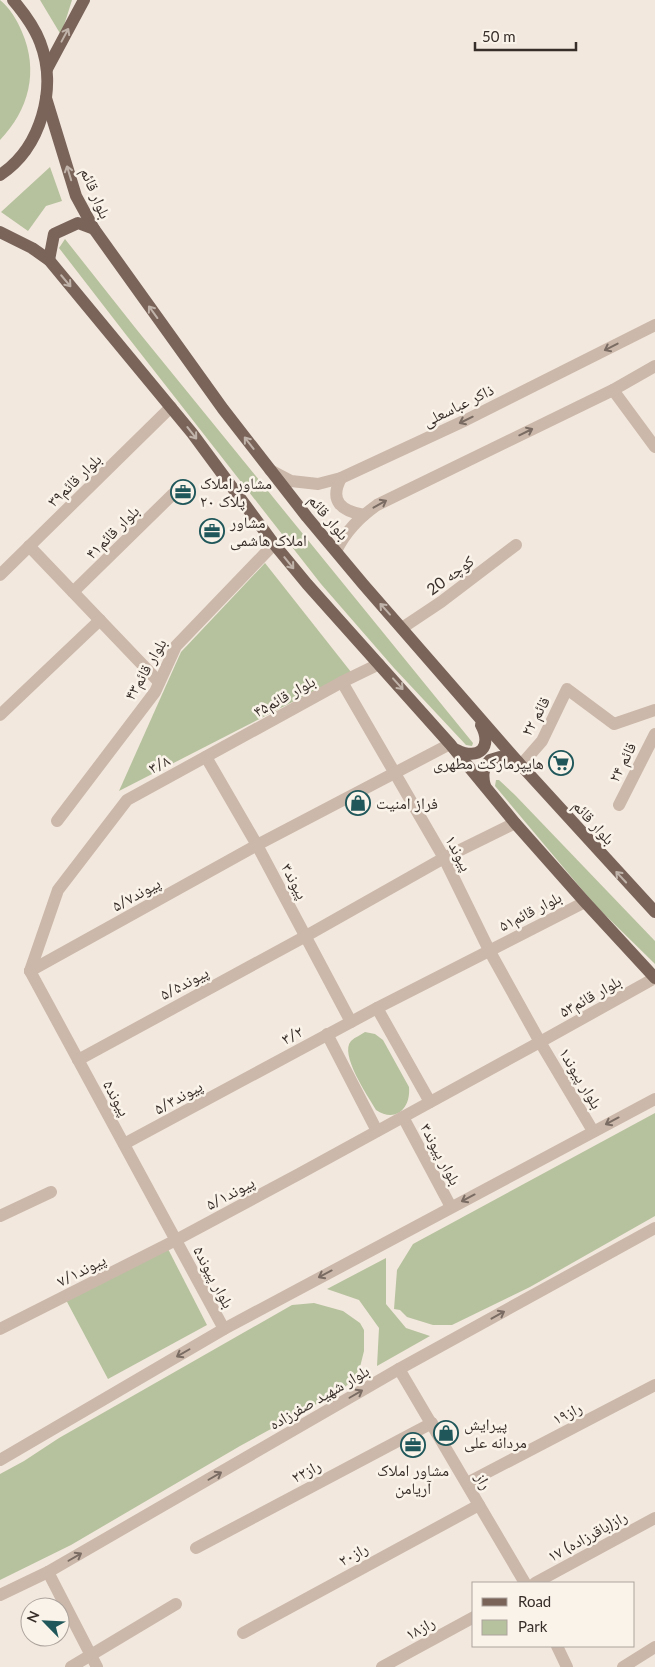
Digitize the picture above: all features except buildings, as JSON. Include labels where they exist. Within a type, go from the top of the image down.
[{"type":"main road","points":[[0,175],[26,150],[40,125],[46,98],[47,70],[41,42],[28,17],[13,0]]},
{"type":"main road","points":[[47,70],[84,0]]},
{"type":"main road","name":"بلوار قائم","points":[[46,98],[76,196],[94,229],[223,409],[336,551],[474,712],[655,912]]},
{"type":"main road","points":[[49,260],[54,234],[78,223],[94,229]]},
{"type":"main road","points":[[0,232],[32,248],[49,260],[192,433],[274,544],[307,584],[452,746],[515,823],[655,978]]},
{"type":"main road","points":[[452,746],[465,754],[476,754],[485,746],[486,734],[474,712]]},
{"type":"main road","points":[[485,786],[483,772],[490,760],[500,757],[512,759],[519,763]]},
{"type":"street","name":"ذاکر عباسعلی","points":[[270,470],[290,481],[318,484],[341,478],[466,420],[655,325]]},
{"type":"street","points":[[336,551],[344,536],[364,515],[377,505],[612,390],[655,366]]},
{"type":"street","points":[[612,390],[655,446]]},
{"type":"street","name":"بلوار قائم۳۹","points":[[0,575],[171,408]]},
{"type":"street","points":[[341,478],[336,488],[336,499],[343,508],[352,513],[364,515]]},
{"type":"street","name":"بلوار قائم۴۱","points":[[73,592],[173,494]]},
{"type":"street","name":"بلوار قائم۴۳","points":[[57,821],[155,692],[176,646],[274,544]]},
{"type":"street","points":[[30,546],[159,682]]},
{"type":"street","name":"کوچه 20","points":[[402,628],[441,602],[516,546]]},
{"type":"street","points":[[0,715],[100,620]]},
{"type":"street","name":"بلوار قائم۴۵","points":[[206,757],[342,682],[379,664]]},
{"type":"street","name":"پیوند۱","points":[[342,682],[444,858],[489,950],[540,1042]]},
{"type":"street","name":"قائم ۲۲","points":[[519,763],[542,741],[568,689],[614,724],[655,710]]},
{"type":"street","name":"۲۴ قائم","points":[[619,805],[655,734]]},
{"type":"street","name":"پیوند۵/۷","points":[[30,972],[258,845],[395,773],[452,746]]},
{"type":"street","name":"۳/۸","points":[[30,972],[58,890],[127,800],[206,757]]},
{"type":"street","name":"پیوند۳","points":[[206,757],[258,845],[351,1022]]},
{"type":"street","name":"پیوند۵/۵","points":[[78,1060],[306,936],[444,858],[515,823]]},
{"type":"street","name":"بلوار قائم۵۱","points":[[377,1008],[585,902]]},
{"type":"street","name":"پیوند۵","points":[[30,972],[176,1240]]},
{"type":"street","name":"بلوار قائم۵۳","points":[[430,1102],[655,978]]},
{"type":"street","points":[[377,1008],[430,1102]]},
{"type":"street","name":"۳/۲","points":[[248,1077],[377,1008]]},
{"type":"street","points":[[327,1034],[377,1131]]},
{"type":"street","name":"بلوار پیوند۱","points":[[540,1042],[593,1131]]},
{"type":"street","name":"پیوند۵/۳","points":[[124,1144],[248,1077]]},
{"type":"street","points":[[1,1457],[224,1329],[655,1098]]},
{"type":"street","name":"پیوند۵/۱","points":[[176,1240],[430,1102]]},
{"type":"street","name":"بلوار پیوند۳","points":[[403,1117],[451,1207]]},
{"type":"street","points":[[0,1216],[51,1192]]},
{"type":"street","name":"بلوار شهید صفرزاده","points":[[0,1595],[48,1572],[400,1369],[653,1232]]},
{"type":"street","name":"پیوند۷/۱","points":[[0,1329],[176,1240]]},
{"type":"street","name":"بلوار پیوند۵","points":[[176,1240],[224,1329]]},
{"type":"street","name":"راز","points":[[400,1369],[524,1582]]},
{"type":"street","name":"راز۱۹","points":[[467,1483],[655,1385]]},
{"type":"street","name":"راز۲۲","points":[[196,1548],[432,1423]]},
{"type":"street","name":"راز۲۰","points":[[243,1633],[479,1505]]},
{"type":"street","name":"۱۷ راز(باقرزاده)","points":[[538,1582],[655,1518]]},
{"type":"street","points":[[48,1572],[97,1667]]},
{"type":"street","points":[[71,1667],[176,1604]]},
{"type":"street","name":"راز۱۸","points":[[382,1667],[472,1618]]},
{"type":"street","points":[[558,1647],[568,1667]]},
{"type":"street","points":[[624,1667],[655,1647]]},
{"type":"green space","points":[[0,0],[13,15],[22,32],[30,61],[30,75],[24,103],[18,116],[0,140]]},
{"type":"green space","points":[[40,0],[72,0],[61,35]]},
{"type":"green space","points":[[50,167],[62,201],[46,206],[28,231],[1,212]]},
{"type":"green space","points":[[65,239],[473,743],[472,746],[466,745],[394,668],[321,584],[59,248]]},
{"type":"green space","points":[[265,563],[351,672],[119,791],[181,652]]},
{"type":"green space","points":[[496,780],[499,780],[515,795],[655,941],[655,964],[595,905],[495,786]]},
{"type":"green space","points":[[365,1032],[375,1034],[383,1040],[409,1087],[407,1102],[400,1112],[389,1115],[376,1110],[356,1075],[348,1047],[354,1038]]},
{"type":"green space","points":[[655,1113],[655,1216],[530,1287],[452,1325],[433,1325],[407,1317],[400,1310],[394,1309],[397,1270],[413,1244]]},
{"type":"green space","points":[[167,1247],[207,1325],[108,1379],[66,1300]]},
{"type":"green space","points":[[386,1258],[386,1304],[406,1328],[430,1336],[377,1366],[379,1328],[359,1300],[327,1289]]},
{"type":"green space","points":[[314,1303],[343,1311],[360,1323],[364,1330],[364,1351],[360,1367],[354,1378],[342,1390],[240,1446],[71,1545],[0,1580],[0,1474],[59,1438],[292,1305]]},
{"type":"place","name":"مشاور املاک پلاک ۲۰","points":[[183,492]]},
{"type":"place","name":"مشاور املاک هاشمی","points":[[212,531]]},
{"type":"place","name":"هایپرمارکت مطهری","points":[[561,763]]},
{"type":"place","name":"فراز امنیت","points":[[358,803]]},
{"type":"place","name":"پیرایش مردانه علی","points":[[446,1433]]},
{"type":"place","name":"مشاور املاک آریامن","points":[[413,1445]]}]
